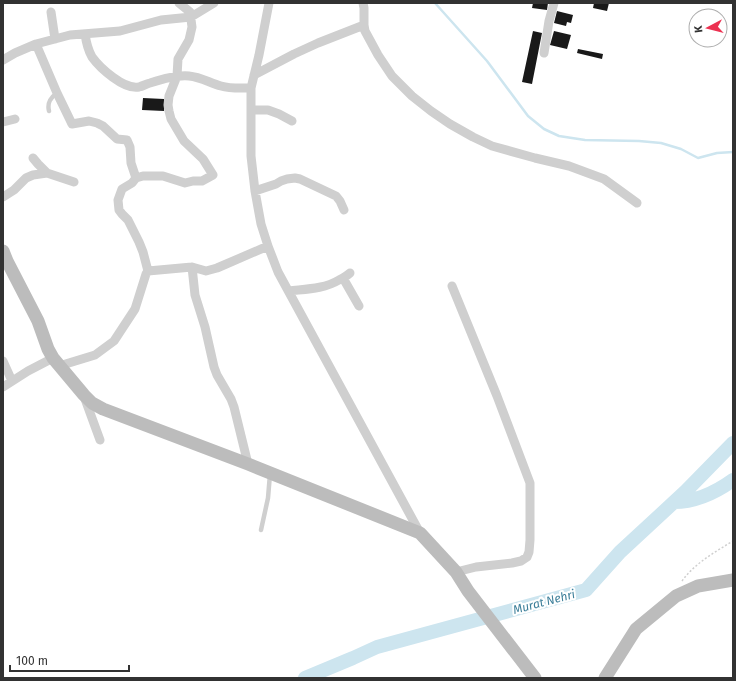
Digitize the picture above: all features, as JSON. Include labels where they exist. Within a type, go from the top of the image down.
[{"type":"street","points":[[3,387],[28,371],[56,362],[95,355],[114,341],[135,310],[146,274],[148,272],[139,242],[128,220],[119,210],[118,200],[122,189],[136,178],[143,176],[163,176],[185,183],[202,181],[213,175],[203,158],[184,141],[170,119],[168,105],[169,96],[176,76],[178,59],[188,40],[192,27],[190,12],[179,3]]},
{"type":"street","points":[[3,60],[36,44],[70,35],[120,31],[160,20],[191,17],[214,3]]},
{"type":"street","points":[[269,3],[252,88],[251,156],[261,224],[278,272],[420,533],[456,572],[468,591],[535,678]]},
{"type":"street","points":[[363,3],[365,31],[378,55],[392,76],[412,96],[431,111],[450,124],[492,146],[568,166],[604,180],[637,203]]},
{"type":"street","points":[[544,53],[549,21],[554,3]]},
{"type":"street","points":[[51,12],[55,39]]},
{"type":"street","points":[[254,75],[294,54],[364,25]]},
{"type":"street","points":[[85,34],[87,45],[92,57],[123,85],[140,87],[176,76],[191,76],[198,77],[222,87],[252,88]]},
{"type":"street","points":[[36,44],[72,124],[90,121],[98,123],[117,139],[127,140],[130,147],[131,163],[136,178]]},
{"type":"street","points":[[251,110],[268,110],[292,121]]},
{"type":"street","points":[[3,122],[15,120]]},
{"type":"street","points":[[33,158],[47,174]]},
{"type":"street","points":[[3,197],[14,190],[26,178],[33,175],[47,174],[74,182]]},
{"type":"street","points":[[255,191],[287,179],[300,178],[336,196],[344,210]]},
{"type":"street","points":[[148,272],[192,267],[206,271],[217,268],[268,246]]},
{"type":"street","points":[[3,251],[6,268],[38,321],[48,349],[56,362],[92,403],[103,409],[248,464],[420,533]]},
{"type":"street","points":[[192,267],[196,295],[214,367],[234,407],[248,464]]},
{"type":"street","points":[[289,291],[331,284],[346,276],[359,306]]},
{"type":"street","points":[[452,286],[497,396],[530,483],[530,540],[527,557],[521,561],[512,563],[476,567],[456,572]]},
{"type":"street","points":[[3,362],[12,381]]},
{"type":"street","points":[[84,395],[100,440]]},
{"type":"street","points":[[605,678],[636,629],[676,596],[698,586],[733,580]]},
{"type":"lane","points":[[49,111],[49,103],[53,96],[57,93]]},
{"type":"lane","points":[[262,530],[268,498],[270,473]]},
{"type":"path","points":[[679,586],[694,567],[733,540]]},
{"type":"building","points":[[533,3],[548,3],[547,10],[532,8]]},
{"type":"building","points":[[594,3],[609,3],[607,11],[593,8]]},
{"type":"building","points":[[557,11],[573,15],[571,23],[567,22],[566,26],[554,23]]},
{"type":"building","points":[[533,31],[542,33],[532,84],[522,82]]},
{"type":"building","points":[[554,31],[571,35],[567,49],[550,45]]},
{"type":"building","points":[[578,49],[603,54],[602,59],[577,53]]},
{"type":"building","points":[[143,98],[164,99],[164,111],[142,110]]},
{"type":"waterway","points":[[435,3],[487,61],[528,116],[544,129],[559,136],[585,140],[661,143],[681,149],[698,158],[717,153],[733,152]]},
{"type":"waterway","name":"Murat Nehri","points":[[305,678],[377,647],[586,590],[620,552],[686,491],[733,443]]},
{"type":"waterway","points":[[674,502],[682,502],[705,496],[733,480]]}]
